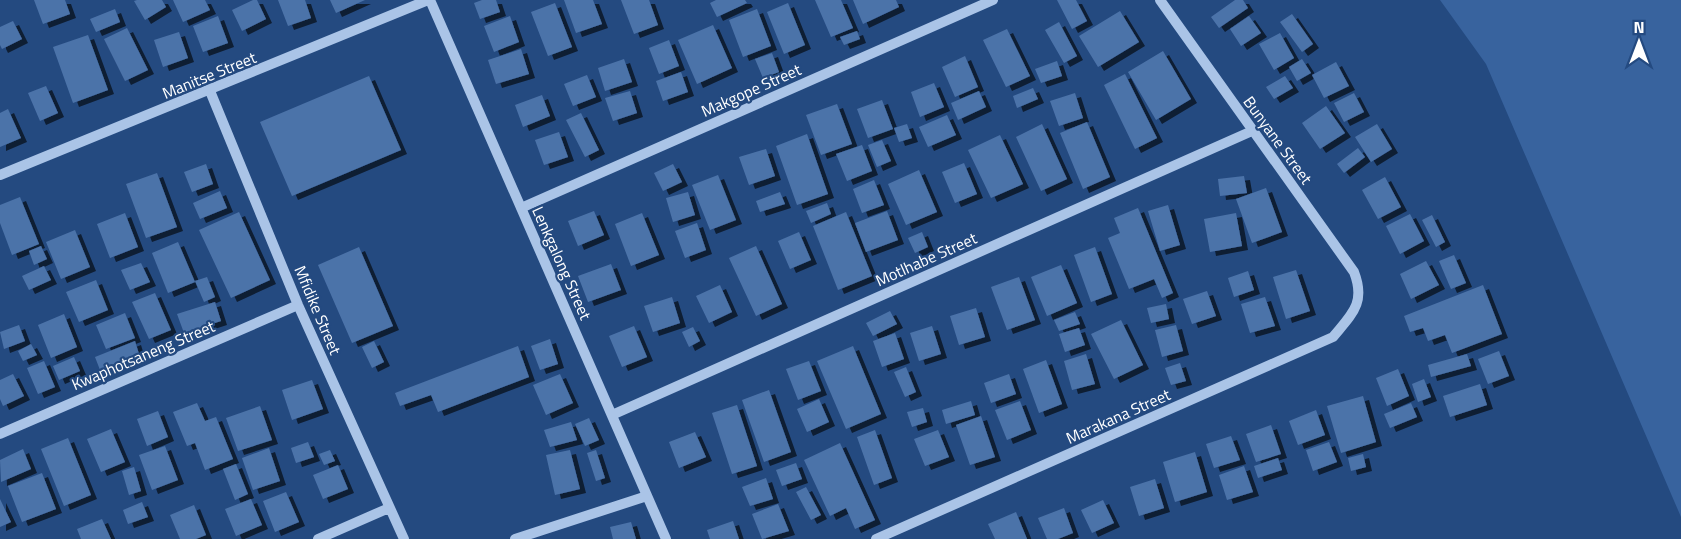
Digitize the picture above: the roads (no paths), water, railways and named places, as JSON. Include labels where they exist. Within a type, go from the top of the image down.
[{"type":"street","name":"Manitse Street","points":[[0,176],[429,0]]},
{"type":"street","name":"Lenkgalong Street","points":[[429,0],[666,539]]},
{"type":"street","name":"Makgope Street","points":[[521,208],[993,0]]},
{"type":"street","name":"Bunyane Street","points":[[1160,0],[1354,272],[1360,287],[1358,302]]},
{"type":"street","name":"Mfidike Street","points":[[210,91],[298,305],[404,539]]},
{"type":"street","name":"Motlhabe Street","points":[[612,415],[1252,131]]},
{"type":"street","name":"Marakana Street","points":[[876,539],[1333,337],[1347,321],[1358,302]]},
{"type":"street","name":"Kwaphotsaneng Street","points":[[0,434],[298,305]]},
{"type":"street","points":[[515,539],[647,496]]},
{"type":"street","points":[[318,539],[389,508]]}]
